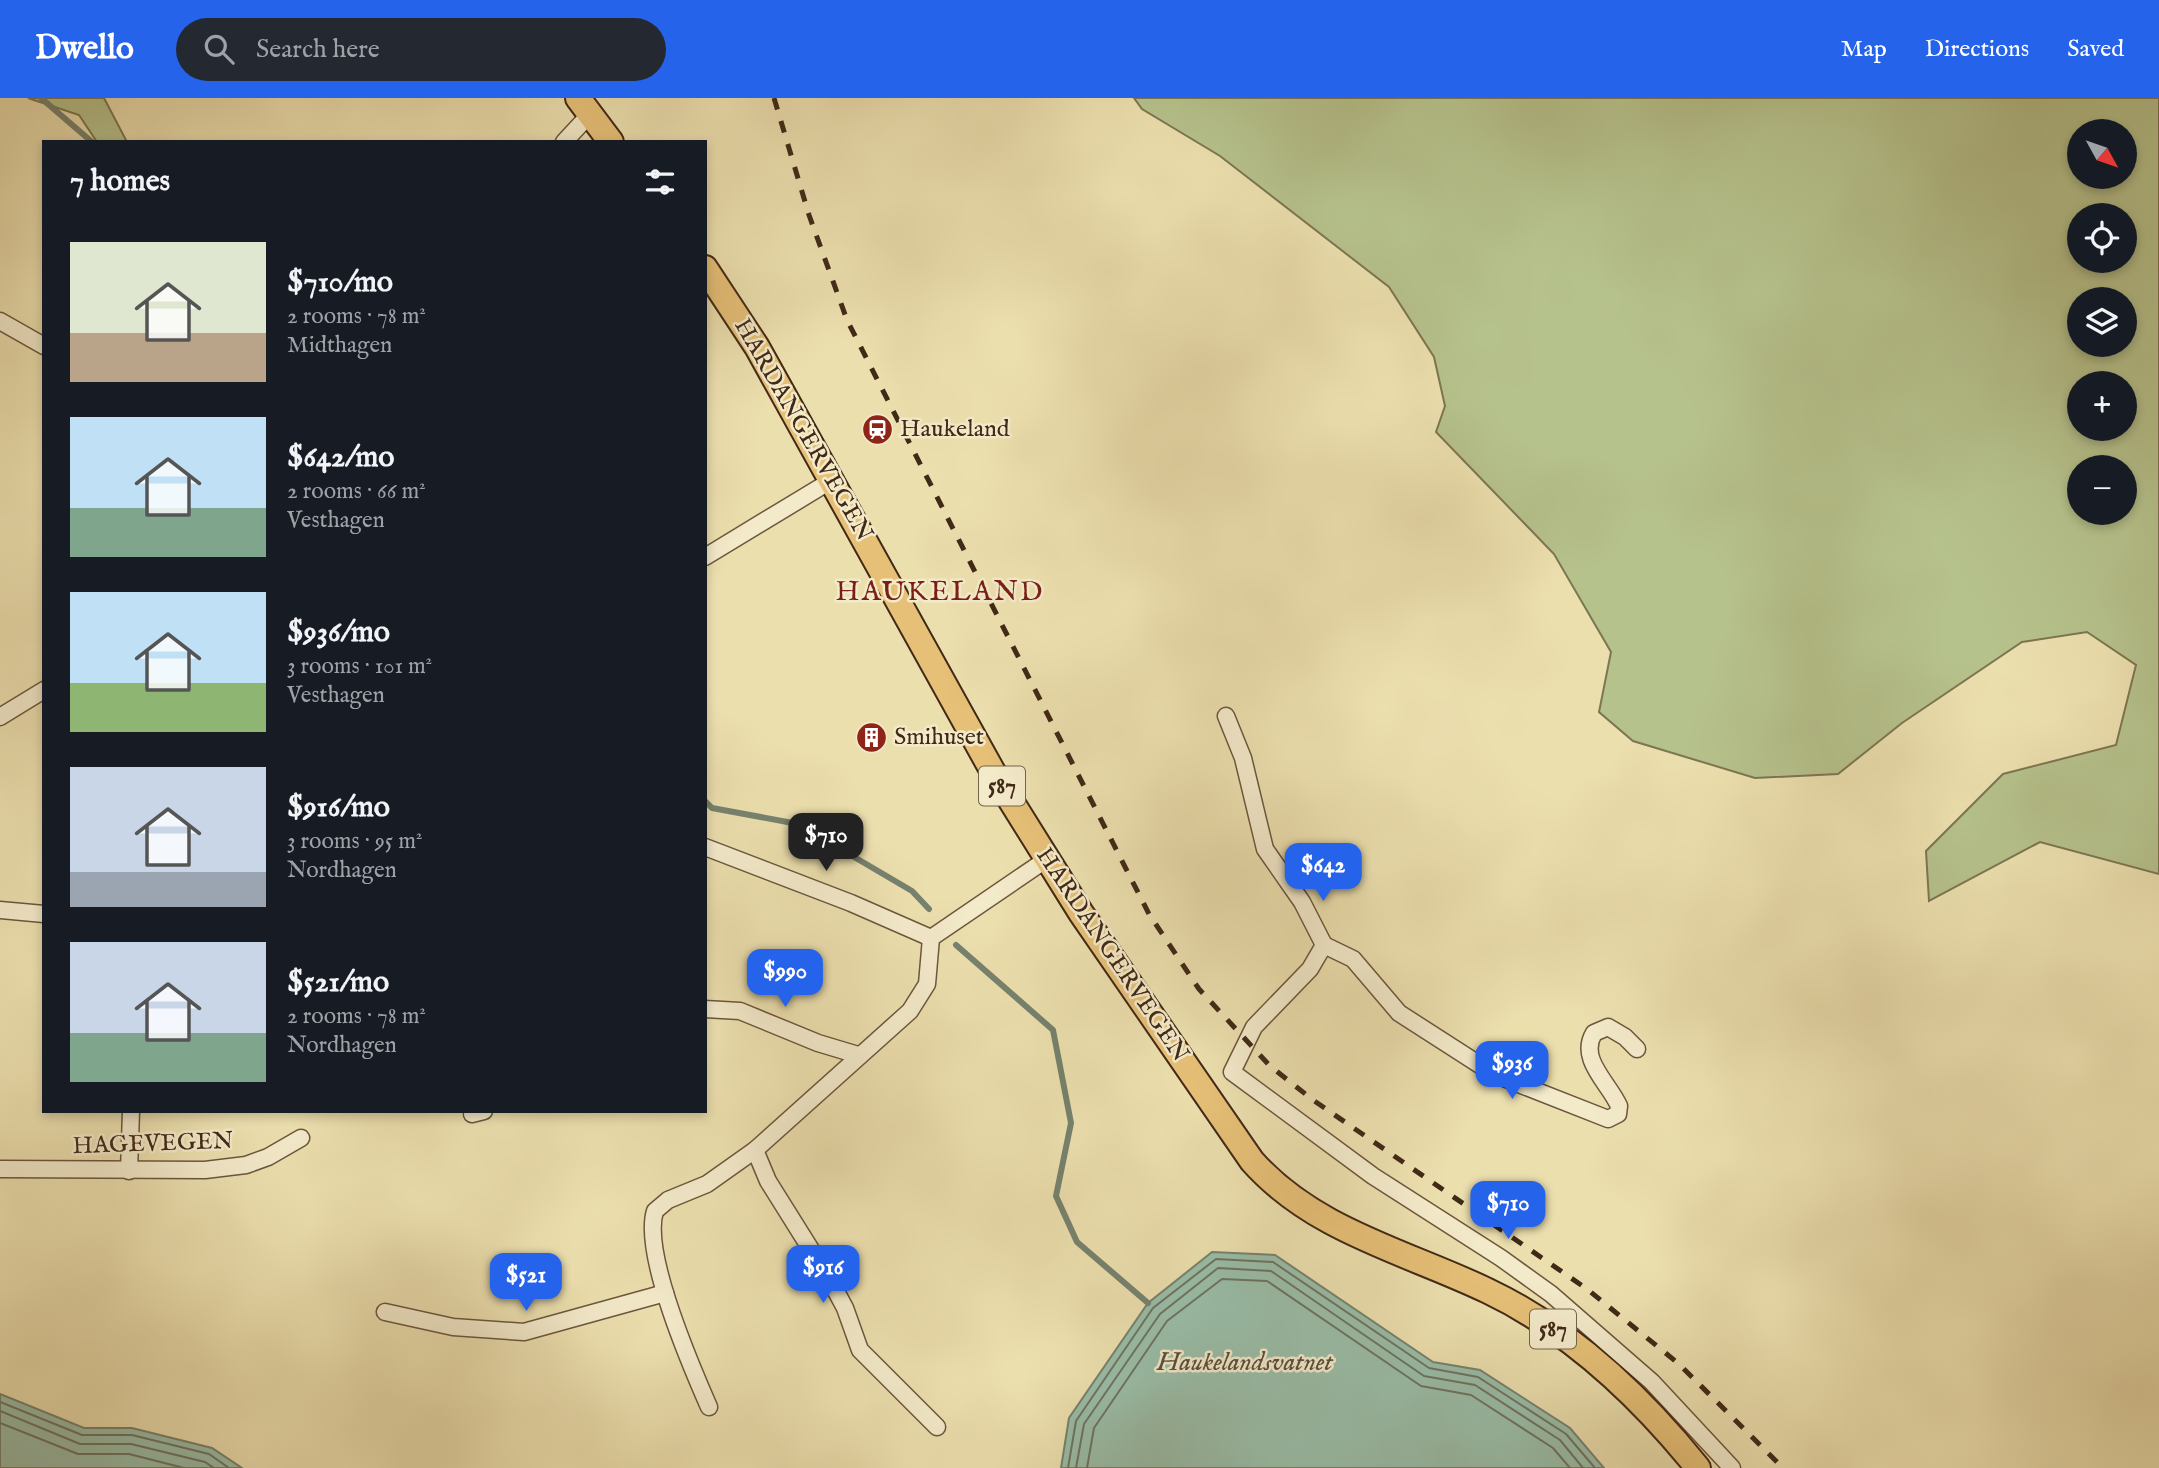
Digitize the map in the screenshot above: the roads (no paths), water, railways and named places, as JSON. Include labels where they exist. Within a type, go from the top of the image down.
[{"type":"main road","points":[[584,106],[610,140]]},
{"type":"main road","name":"HARDANGERVEGEN","points":[[707,271],[757,347],[993,772],[1047,859],[1235,1137],[1267,1178],[1315,1214],[1490,1292],[1563,1335],[1634,1397],[1698,1468]]},
{"type":"street","points":[[565,140],[584,106]]},
{"type":"street","points":[[0,321],[42,345]]},
{"type":"street","points":[[707,556],[832,480]]},
{"type":"street","points":[[0,718],[42,691]]},
{"type":"street","points":[[1226,716],[1243,758],[1265,849],[1302,902],[1324,945],[1353,959],[1399,1013],[1501,1077],[1608,1119],[1618,1114],[1619,1106],[1592,1060],[1589,1040],[1594,1032],[1608,1027],[1625,1037],[1637,1049]]},
{"type":"street","points":[[707,848],[851,902],[931,938]]},
{"type":"street","points":[[931,938],[1047,859]]},
{"type":"street","points":[[0,910],[42,914]]},
{"type":"street","points":[[709,1407],[687,1359],[665,1293],[652,1234],[655,1211],[668,1200],[707,1184],[755,1150],[909,1011],[920,998],[931,968],[931,938]]},
{"type":"street","points":[[1324,945],[1310,970],[1254,1027],[1232,1072],[1362,1168],[1501,1258],[1551,1294],[1652,1382],[1732,1468]]},
{"type":"street","points":[[707,1009],[740,1012],[818,1043],[858,1055]]},
{"type":"street","points":[[129,1171],[131,1113]]},
{"type":"street","name":"HAGEVEGEN","points":[[0,1169],[205,1171],[246,1165],[268,1157],[301,1138]]},
{"type":"street","points":[[755,1150],[768,1181],[835,1290],[860,1350],[937,1427]]},
{"type":"street","points":[[385,1312],[453,1327],[524,1332],[624,1307],[665,1293]]},
{"type":"water","name":"Haukelandsvatnet","points":[[1212,1252],[1275,1255],[1433,1362],[1480,1370],[1570,1428],[1604,1468],[1061,1468],[1069,1418],[1148,1303]]},
{"type":"water","points":[[0,1394],[84,1428],[132,1428],[212,1448],[242,1468],[0,1468]]},
{"type":"waterway","points":[[41,98],[90,140]]},
{"type":"waterway","points":[[707,803],[712,808],[798,824],[912,891],[929,909]]},
{"type":"waterway","points":[[956,945],[1053,1030],[1071,1123],[1056,1196],[1077,1242],[1148,1303]]},
{"type":"railway","points":[[774,98],[809,215],[847,320],[1149,914],[1199,989],[1270,1066],[1313,1100],[1587,1289],[1679,1364],[1783,1468]]},
{"type":"place","name":"Haukeland","points":[[877,429]]},
{"type":"place","name":"Smihuset","points":[[871,737]]},
{"type":"district","name":"HAUKELAND","points":[[940,592]]}]
